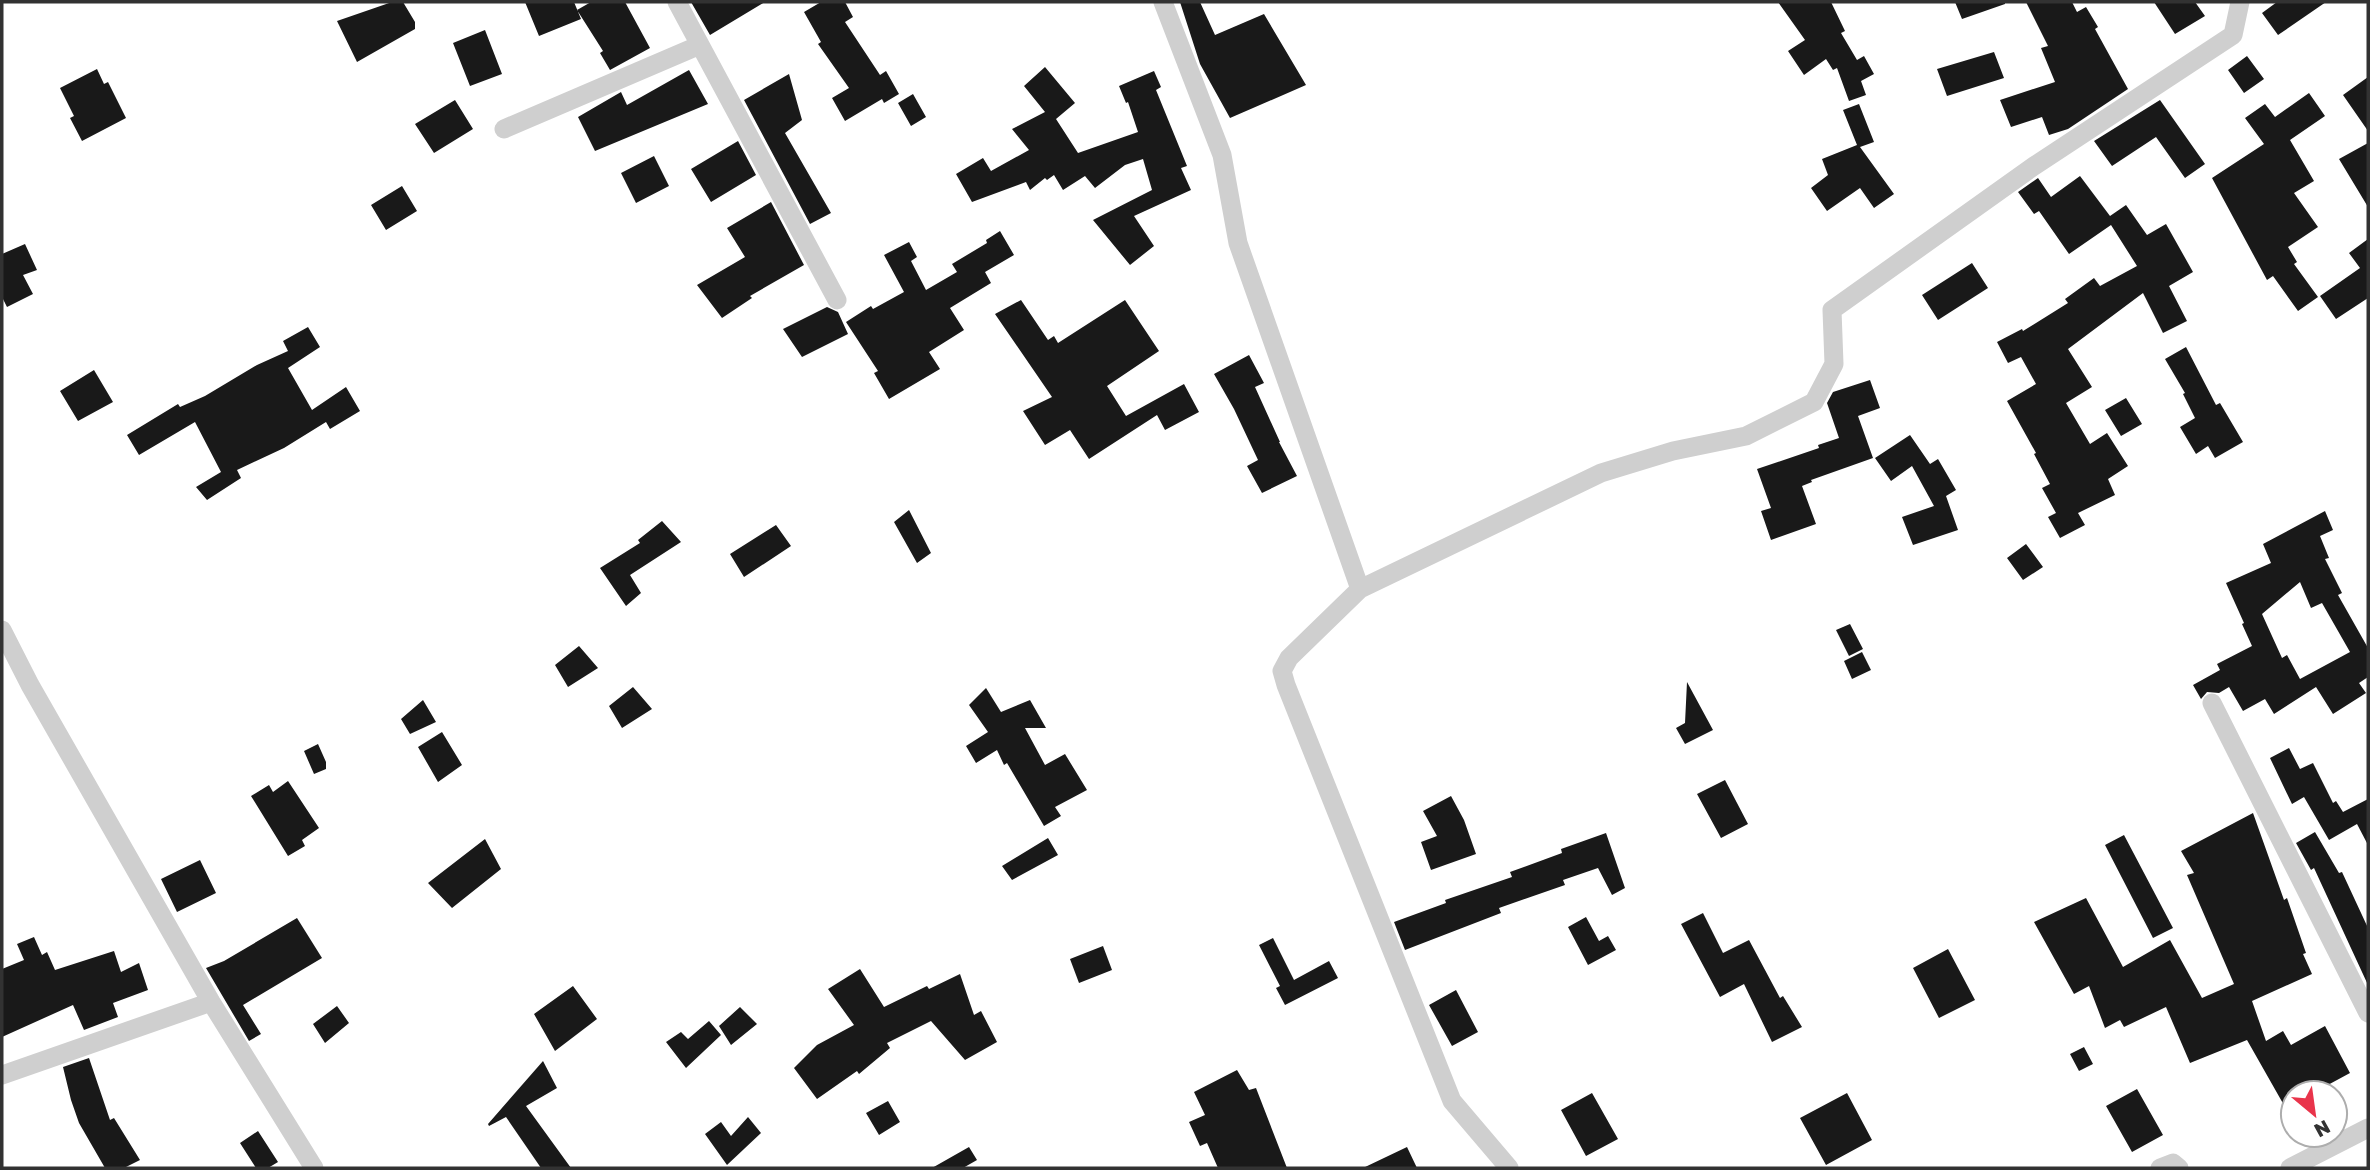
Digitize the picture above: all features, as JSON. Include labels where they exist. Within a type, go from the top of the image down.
[{"type":"street","points":[[677,2],[837,300]]},
{"type":"street","points":[[1163,2],[1222,155],[1238,243],[1360,589]]},
{"type":"street","points":[[1509,1168],[1452,1101],[1282,671],[1289,658],[1360,589],[1601,473],[1673,451],[1746,436],[1814,402],[1834,364],[1832,310],[2034,166],[2233,35],[2240,2]]},
{"type":"street","points":[[504,129],[700,45]]},
{"type":"street","points":[[2,630],[30,685],[211,1002],[314,1168]]},
{"type":"street","points":[[2211,703],[2368,1013]]},
{"type":"street","points":[[2,1075],[211,1002]]},
{"type":"street","points":[[2290,1168],[2368,1128]]},
{"type":"street","points":[[2160,1168],[2173,1163],[2179,1168]]},
{"type":"building","points":[[392,2],[403,2],[415,22],[415,29],[357,62],[337,21]]},
{"type":"building","points":[[525,2],[574,2],[581,19],[539,36]]},
{"type":"building","points":[[591,2],[625,2],[650,48],[610,70],[600,53],[603,51],[577,10]]},
{"type":"building","points":[[691,2],[765,2],[710,35]]},
{"type":"building","points":[[821,2],[845,2],[853,17],[845,22],[880,75],[886,71],[899,94],[884,103],[882,99],[845,121],[832,98],[849,88],[818,44],[821,42],[804,12]]},
{"type":"building","points":[[1180,2],[1200,2],[1215,35],[1264,14],[1306,85],[1230,118],[1200,64]]},
{"type":"building","points":[[1778,2],[1831,2],[1845,31],[1841,33],[1857,60],[1864,56],[1874,74],[1861,81],[1866,95],[1849,101],[1837,68],[1833,70],[1826,59],[1804,75],[1788,51],[1805,40]]},
{"type":"building","points":[[1955,2],[2005,2],[2005,4],[1962,19]]},
{"type":"building","points":[[2026,2],[2072,2],[2077,12],[2086,7],[2128,89],[2068,129],[2049,135],[2042,117],[2011,127],[2000,100],[2055,82],[2041,48],[2048,46]]},
{"type":"building","points":[[2154,2],[2195,2],[2205,16],[2175,34]]},
{"type":"building","points":[[2277,2],[2326,2],[2278,35],[2262,13]]},
{"type":"building","points":[[485,30],[502,74],[470,86],[453,43]]},
{"type":"building","points":[[1994,52],[2004,78],[1947,96],[1937,69]]},
{"type":"building","points":[[2247,56],[2264,79],[2244,93],[2228,70]]},
{"type":"building","points":[[1045,67],[1075,103],[1056,119],[1078,153],[1138,132],[1128,102],[1126,103],[1119,86],[1154,71],[1161,87],[1156,90],[1187,166],[1181,168],[1191,190],[1134,216],[1154,246],[1130,265],[1093,220],[1152,190],[1143,159],[1125,165],[1095,188],[1085,176],[1063,190],[1054,175],[1047,180],[1045,178],[1030,190],[1026,182],[972,202],[956,174],[983,158],[991,171],[1029,150],[1012,129],[1045,112],[1024,86]]},
{"type":"building","points":[[97,69],[104,84],[108,82],[126,118],[82,141],[70,118],[74,116],[60,88]]},
{"type":"building","points":[[689,70],[708,104],[595,151],[578,117],[621,92],[627,105]]},
{"type":"building","points":[[789,74],[802,120],[785,133],[831,213],[810,224],[744,100]]},
{"type":"building","points":[[2368,77],[2368,131],[2343,95]]},
{"type":"building","points":[[2309,93],[2325,116],[2290,140],[2314,181],[2294,193],[2318,227],[2288,247],[2297,262],[2294,264],[2318,297],[2298,311],[2273,276],[2267,280],[2212,178],[2264,144],[2245,118],[2265,104],[2275,117]]},
{"type":"building","points":[[913,94],[926,117],[911,126],[898,103]]},
{"type":"building","points":[[455,100],[473,129],[434,153],[415,124]]},
{"type":"building","points":[[2160,100],[2205,164],[2185,178],[2156,137],[2112,166],[2094,141]]},
{"type":"building","points":[[1859,104],[1874,142],[1860,147],[1894,194],[1874,208],[1860,188],[1827,211],[1811,188],[1828,175],[1822,159],[1857,145],[1843,110]]},
{"type":"building","points":[[738,141],[756,175],[711,202],[691,169]]},
{"type":"building","points":[[2368,143],[2368,207],[2339,159]]},
{"type":"building","points":[[654,156],[669,186],[636,203],[621,173]]},
{"type":"building","points":[[2080,176],[2110,216],[2126,205],[2147,235],[2166,224],[2193,272],[2169,286],[2187,321],[2163,333],[2143,293],[2068,349],[2092,387],[2066,403],[2090,444],[2107,433],[2128,466],[2108,479],[2115,495],[2078,513],[2085,525],[2060,538],[2048,517],[2056,513],[2042,488],[2050,484],[2007,401],[2036,384],[2021,357],[2008,363],[1997,342],[2022,329],[2023,331],[2068,303],[2065,299],[2094,278],[2100,286],[2137,266],[2111,225],[2069,254],[2039,211],[2034,214],[2018,192],[2038,178],[2051,197]]},
{"type":"building","points":[[402,186],[417,211],[386,230],[371,205]]},
{"type":"building","points":[[771,202],[804,265],[750,296],[752,298],[722,318],[697,285],[745,257],[727,228]]},
{"type":"building","points":[[1000,231],[1014,255],[985,272],[991,283],[950,308],[964,330],[929,352],[940,369],[889,399],[874,373],[878,371],[846,322],[871,306],[873,309],[904,292],[884,255],[909,242],[917,257],[911,261],[926,290],[957,272],[952,264],[987,243],[986,240]]},
{"type":"building","points":[[2368,239],[2368,298],[2336,319],[2320,296],[2360,268],[2349,253]]},
{"type":"building","points":[[25,244],[37,270],[23,275],[33,294],[7,307],[2,297],[2,254]]},
{"type":"building","points":[[1972,263],[1988,288],[1938,320],[1922,295]]},
{"type":"building","points":[[1021,300],[1048,340],[1054,336],[1058,343],[1125,300],[1159,351],[1107,386],[1126,416],[1184,384],[1199,412],[1165,430],[1157,415],[1089,459],[1070,430],[1045,445],[1023,411],[1052,397],[995,314]]},
{"type":"building","points":[[827,307],[838,312],[848,334],[802,357],[783,329]]},
{"type":"building","points":[[308,327],[320,347],[288,368],[312,410],[346,387],[360,411],[330,429],[326,422],[284,448],[237,470],[241,478],[207,500],[196,487],[221,472],[195,422],[139,455],[127,435],[178,404],[180,407],[205,396],[257,365],[288,351],[283,341]]},
{"type":"building","points":[[2186,347],[2216,405],[2220,403],[2243,442],[2215,458],[2208,446],[2196,454],[2180,427],[2195,418],[2183,394],[2185,393],[2165,359]]},
{"type":"building","points":[[1249,355],[1264,383],[1255,387],[1297,476],[1262,493],[1247,466],[1258,460],[1214,374]]},
{"type":"building","points":[[94,370],[113,402],[78,421],[60,391]]},
{"type":"building","points":[[1870,380],[1880,408],[1858,416],[1873,458],[1811,480],[1812,482],[1802,486],[1816,524],[1771,540],[1761,511],[1771,508],[1757,469],[1819,448],[1818,445],[1839,438],[1827,403],[1833,392]]},
{"type":"building","points":[[2126,398],[2142,424],[2121,436],[2105,410]]},
{"type":"building","points":[[1910,435],[1930,464],[1938,459],[1956,490],[1946,496],[1958,530],[1913,545],[1902,517],[1934,506],[1912,466],[1891,481],[1875,458]]},
{"type":"building","points":[[909,510],[931,553],[917,563],[894,522]]},
{"type":"building","points":[[2325,511],[2333,530],[2320,536],[2329,558],[2325,559],[2342,593],[2338,595],[2368,648],[2368,677],[2359,683],[2366,693],[2333,714],[2316,687],[2274,714],[2265,699],[2243,711],[2229,687],[2219,693],[2207,692],[2201,699],[2193,685],[2220,670],[2217,664],[2252,646],[2226,583],[2271,563],[2263,544]],"holes":[[[2300,582],[2311,608],[2322,603],[2350,652],[2300,679],[2287,655],[2282,658],[2262,614]]]},
{"type":"building","points":[[662,521],[681,542],[630,575],[641,593],[626,606],[600,568],[640,543],[638,540]]},
{"type":"building","points":[[776,525],[791,546],[744,577],[730,554]]},
{"type":"building","points":[[2026,544],[2043,567],[2023,580],[2007,558]]},
{"type":"building","points":[[1850,624],[1863,649],[1849,656],[1836,630]]},
{"type":"building","points":[[579,646],[598,668],[568,687],[555,665]]},
{"type":"building","points":[[1862,652],[1871,670],[1852,679],[1844,661]]},
{"type":"building","points":[[1687,682],[1713,730],[1685,744],[1676,728],[1685,723]]},
{"type":"building","points":[[633,687],[652,709],[622,728],[609,706]]},
{"type":"building","points":[[986,688],[1001,712],[1030,700],[1046,728],[1025,728],[1045,765],[1065,754],[1087,790],[1055,807],[1061,816],[1044,826],[997,750],[976,763],[966,746],[988,732],[969,705]]},
{"type":"building","points":[[423,700],[436,722],[410,734],[401,719]]},
{"type":"building","points":[[442,732],[462,765],[438,782],[418,747]]},
{"type":"building","points":[[318,744],[326,762],[326,769],[314,774],[304,751]]},
{"type":"building","points":[[2289,748],[2300,769],[2313,763],[2333,803],[2336,801],[2343,812],[2368,799],[2368,845],[2357,824],[2329,840],[2304,797],[2292,804],[2270,758]]},
{"type":"building","points":[[1725,780],[1748,824],[1721,838],[1697,794]]},
{"type":"building","points":[[288,781],[319,828],[302,840],[305,846],[288,856],[251,796],[269,785],[273,792]]},
{"type":"building","points":[[1451,796],[1464,820],[1476,854],[1431,870],[1421,842],[1437,836],[1423,811]]},
{"type":"building","points":[[2253,813],[2284,900],[2287,898],[2306,953],[2303,954],[2312,974],[2252,1001],[2266,1041],[2283,1031],[2291,1045],[2325,1026],[2350,1073],[2339,1079],[2279,1079],[2279,1096],[2247,1040],[2190,1063],[2166,1007],[2124,1027],[2120,1020],[2105,1028],[2089,986],[2074,994],[2034,922],[2086,898],[2123,967],[2170,940],[2202,998],[2234,984],[2187,875],[2194,873],[2181,851]]},
{"type":"building","points":[[2315,832],[2339,873],[2342,872],[2368,928],[2368,985],[2314,868],[2311,870],[2296,843]]},
{"type":"building","points":[[1606,833],[1625,888],[1612,895],[1598,868],[1563,880],[1565,885],[1499,908],[1501,913],[1405,950],[1394,922],[1446,903],[1445,900],[1512,877],[1510,872],[1562,853],[1561,849]]},
{"type":"building","points":[[2124,835],[2173,928],[2153,938],[2105,845]]},
{"type":"building","points":[[1048,838],[1058,855],[1012,880],[1002,866]]},
{"type":"building","points":[[485,839],[501,869],[452,908],[428,883]]},
{"type":"building","points":[[200,860],[216,893],[177,912],[161,879]]},
{"type":"building","points":[[1703,913],[1723,953],[1749,940],[1780,998],[1783,996],[1802,1027],[1772,1042],[1744,984],[1720,997],[1681,924]]},
{"type":"building","points":[[1586,917],[1599,941],[1608,936],[1616,950],[1588,965],[1568,927]]},
{"type":"building","points":[[297,918],[322,958],[243,1005],[261,1034],[249,1041],[206,968],[224,961]]},
{"type":"building","points":[[34,937],[42,955],[47,952],[55,970],[114,951],[121,972],[139,963],[148,990],[113,1003],[118,1017],[84,1030],[73,1005],[2,1037],[2,969],[24,960],[17,944]]},
{"type":"building","points":[[1273,938],[1294,980],[1329,961],[1338,978],[1285,1005],[1276,988],[1280,986],[1259,945]]},
{"type":"building","points":[[1103,946],[1112,970],[1079,983],[1070,959]]},
{"type":"building","points":[[1948,949],[1975,1000],[1939,1018],[1913,968]]},
{"type":"building","points":[[860,969],[884,1007],[927,986],[929,989],[960,974],[974,1015],[981,1011],[997,1042],[965,1060],[931,1021],[887,1043],[890,1048],[859,1074],[857,1071],[817,1099],[794,1068],[817,1045],[854,1025],[828,989]]},
{"type":"building","points":[[573,986],[597,1019],[555,1051],[534,1014]]},
{"type":"building","points":[[1456,990],[1478,1032],[1452,1046],[1429,1005]]},
{"type":"building","points":[[337,1006],[349,1023],[325,1043],[313,1024]]},
{"type":"building","points":[[740,1007],[757,1024],[731,1045],[719,1026]]},
{"type":"building","points":[[709,1021],[721,1035],[686,1068],[666,1042],[681,1032],[688,1039]]},
{"type":"building","points":[[2084,1047],[2093,1064],[2079,1071],[2070,1054]]},
{"type":"building","points":[[89,1058],[110,1120],[114,1118],[140,1160],[124,1168],[105,1168],[79,1123],[71,1100],[63,1067]]},
{"type":"building","points":[[543,1061],[557,1088],[526,1106],[571,1168],[541,1168],[506,1117],[489,1126],[488,1124]]},
{"type":"building","points":[[1237,1070],[1249,1090],[1256,1088],[1287,1168],[1218,1168],[1207,1143],[1200,1146],[1189,1122],[1205,1115],[1194,1092]]},
{"type":"building","points":[[2137,1089],[2163,1135],[2132,1152],[2106,1106]]},
{"type":"building","points":[[1592,1093],[1618,1139],[1586,1156],[1561,1110]]},
{"type":"building","points":[[1847,1093],[1872,1140],[1826,1165],[1800,1118]]},
{"type":"building","points":[[888,1101],[900,1122],[879,1135],[866,1113]]},
{"type":"building","points":[[748,1117],[761,1133],[727,1165],[705,1134],[721,1122],[731,1136]]},
{"type":"building","points":[[258,1131],[278,1162],[268,1168],[256,1168],[240,1143]]},
{"type":"building","points":[[969,1147],[977,1160],[963,1168],[932,1168]]},
{"type":"building","points":[[1407,1147],[1417,1168],[1363,1168]]}]
